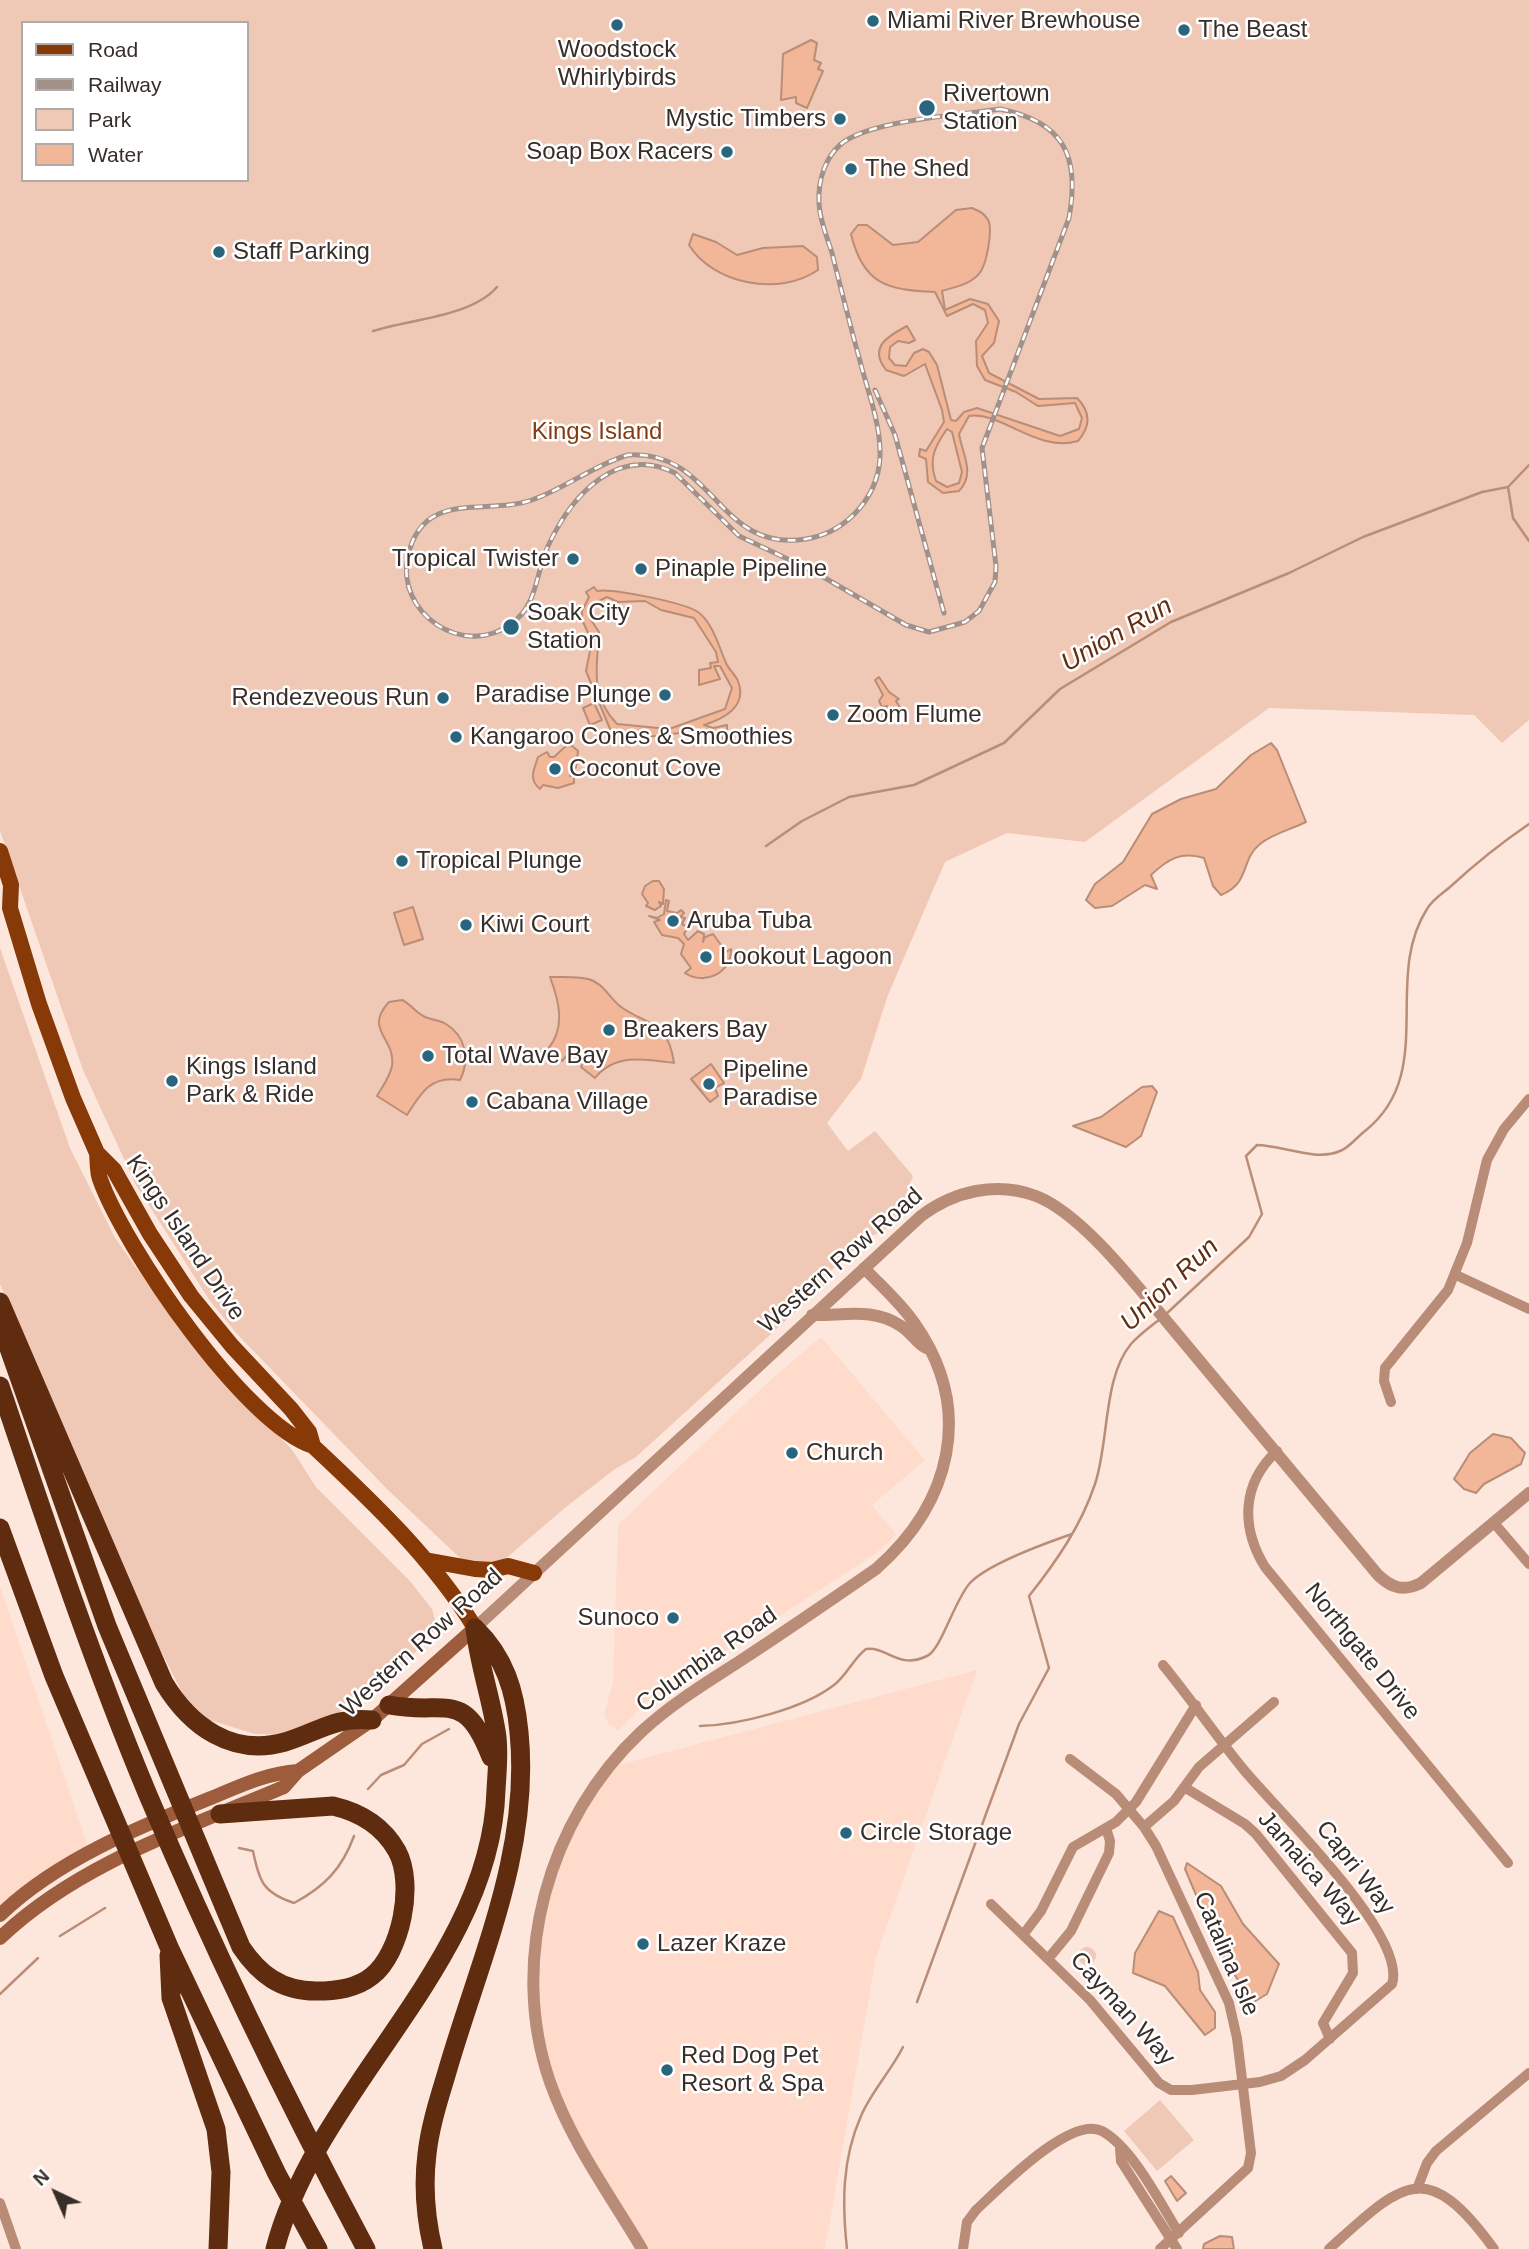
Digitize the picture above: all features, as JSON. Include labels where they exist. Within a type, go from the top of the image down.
[{"type":"highway","points":[[0,1302],[164,1684],[178,1706],[210,1733],[227,1741],[245,1744],[282,1742],[349,1717],[372,1720]]},
{"type":"highway","points":[[0,1323],[107,1626],[236,1937],[252,1964],[265,1976],[282,1985],[306,1991],[334,1991],[355,1986],[372,1976],[389,1956],[400,1932],[403,1870],[399,1854],[381,1831],[349,1810],[333,1806],[220,1814]]},
{"type":"highway","points":[[0,1386],[62,1571],[147,1793],[287,2095],[366,2249]]},
{"type":"highway","points":[[0,1528],[54,1675],[169,1947],[277,2174],[318,2249]]},
{"type":"highway","points":[[275,2249],[305,2173],[424,1983],[466,1908],[486,1854],[492,1826],[497,1738],[478,1659],[475,1628]]},
{"type":"highway","points":[[433,2249],[427,2209],[426,2169],[433,2121],[507,1878],[520,1801],[521,1756],[513,1697],[501,1658],[475,1628]]},
{"type":"highway","points":[[389,1705],[414,1710],[444,1705],[468,1716],[485,1737],[495,1768]]},
{"type":"highway","points":[[169,1947],[170,1997],[216,2129],[221,2172],[218,2249]]},
{"type":"main road","name":"Kings Island Drive","points":[[0,851],[11,885],[5,902],[73,1098],[97,1153],[99,1177],[148,1268],[187,1325],[275,1425],[300,1442],[313,1446],[425,1560],[475,1628]]},
{"type":"main road","name":"Kings Island Drive","points":[[97,1153],[114,1170],[150,1234],[191,1296],[232,1346],[298,1417],[309,1432],[313,1446]]},
{"type":"main road","points":[[425,1560],[475,1569],[499,1570],[508,1566],[534,1573]]},
{"type":"main road","name":"Western Row Road","points":[[0,1938],[42,1902],[76,1881],[284,1787],[298,1771],[372,1720],[475,1628]]},
{"type":"main road","name":"Western Row Road","points":[[0,1914],[34,1887],[90,1853],[187,1808],[275,1772],[298,1771]]},
{"type":"street","points":[[1391,1402],[1384,1381],[1385,1367],[1436,1307],[1455,1275],[1467,1244],[1488,1160],[1504,1129],[1529,1100]]},
{"type":"street","name":"Western Row Road","points":[[475,1628],[812,1315],[936,1205],[985,1189],[1029,1194],[1057,1207],[1088,1234],[1277,1451],[1378,1575],[1397,1588],[1421,1583],[1529,1493]]},
{"type":"street","name":"Columbia Road","points":[[642,2249],[573,2134],[550,2082],[542,2055],[534,1992],[534,1956],[544,1893],[561,1847],[578,1814],[607,1768],[634,1740],[680,1701],[876,1569],[900,1548],[930,1506],[942,1476],[946,1455],[946,1400],[930,1349],[914,1322],[864,1268]]},
{"type":"street","points":[[1455,1275],[1529,1309]]},
{"type":"street","points":[[812,1315],[864,1312],[890,1320],[902,1327],[919,1344],[930,1349]]},
{"type":"street","name":"Northgate Drive","points":[[1277,1451],[1258,1473],[1250,1490],[1248,1529],[1254,1549],[1265,1567],[1508,1863]]},
{"type":"street","points":[[1494,1522],[1529,1564]]},
{"type":"street","name":"Capri Way","points":[[1163,1665],[1244,1770],[1288,1817],[1370,1918],[1392,1964],[1394,1978],[1388,1990],[1330,2039],[1281,2076],[1243,2084]]},
{"type":"street","points":[[1144,1827],[1164,1812],[1199,1767],[1275,1702]]},
{"type":"street","points":[[1023,1935],[1035,1922],[1073,1847],[1106,1828],[1129,1810],[1196,1706]]},
{"type":"street","name":"Catalina Isle","points":[[1070,1759],[1105,1784],[1144,1827],[1161,1857],[1228,2003],[1243,2084],[1251,2153],[1248,2168],[1176,2240],[1160,2249]]},
{"type":"street","name":"Jamaica Way","points":[[1184,1787],[1245,1824],[1256,1834],[1352,1952],[1353,1973],[1323,2022],[1330,2039]]},
{"type":"street","points":[[1048,1959],[1071,1930],[1109,1853],[1110,1841],[1106,1828]]},
{"type":"street","name":"Cayman Way","points":[[991,1904],[1104,2016],[1164,2087],[1192,2090],[1243,2084]]},
{"type":"street","points":[[1417,2189],[1427,2163],[1436,2151],[1529,2073]]},
{"type":"street","points":[[963,2249],[967,2222],[976,2210],[1066,2134],[1080,2129],[1094,2129],[1107,2135],[1120,2149],[1121,2161],[1176,2240]]},
{"type":"street","points":[[1329,2249],[1391,2195],[1417,2189],[1436,2191],[1455,2203],[1494,2249]]},
{"type":"street","points":[[0,2203],[16,2249]]},
{"type":"shaded area","points":[[821,1337],[925,1460],[872,1505],[896,1535],[875,1554],[647,1702],[619,1730],[609,1725],[604,1715],[613,1682],[618,1525],[767,1383]]},
{"type":"shaded area","points":[[0,1586],[90,1853],[0,1915]]},
{"type":"shaded area","points":[[977,1670],[876,1957],[825,2249],[642,2249],[574,2134],[536,2020],[544,1893],[607,1768]]},
{"type":"green space","name":"Kings Island","points":[[0,0],[1529,0],[1529,720],[1502,743],[1474,715],[1269,708],[1085,842],[1007,833],[945,862],[888,995],[861,1079],[827,1123],[848,1151],[875,1131],[913,1176],[907,1192],[916,1202],[882,1232],[868,1237],[832,1270],[826,1284],[636,1457],[615,1469],[566,1507],[504,1560],[486,1565],[461,1559],[387,1489],[237,1334],[210,1301],[136,1185],[83,1070],[0,831]]},
{"type":"green space","points":[[0,948],[70,1148],[115,1238],[180,1329],[293,1451],[316,1487],[410,1581],[432,1609],[436,1624],[431,1636],[402,1666],[320,1727],[292,1735],[255,1734],[206,1719],[188,1704],[120,1571],[0,1284]]},
{"type":"green space","points":[[1087,1947],[1093,1950],[1096,1956],[1093,1962],[1087,1965],[1081,1962],[1078,1956],[1081,1950]]},
{"type":"green space","points":[[1160,2100],[1194,2140],[1157,2171],[1124,2131]]},
{"type":"water","points":[[811,40],[817,43],[814,60],[821,63],[818,69],[823,71],[807,108],[796,103],[796,97],[781,100],[783,54]]},
{"type":"water","points":[[972,208],[984,215],[990,227],[989,240],[985,261],[978,275],[963,284],[942,291],[945,310],[970,299],[988,304],[999,321],[994,343],[982,356],[989,373],[1039,399],[1077,398],[1088,419],[1078,441],[1063,443],[1034,437],[994,419],[969,416],[959,434],[967,478],[959,491],[943,493],[928,482],[926,459],[919,456],[920,449],[926,451],[944,422],[925,364],[904,376],[886,370],[879,355],[887,338],[907,326],[915,340],[909,343],[898,341],[890,347],[889,358],[895,365],[906,366],[914,353],[923,349],[929,352],[937,365],[951,420],[956,421],[964,412],[977,408],[1060,436],[1079,429],[1082,418],[1075,403],[1038,406],[1016,392],[985,380],[977,366],[976,341],[988,323],[985,310],[973,304],[947,316],[935,292],[904,289],[880,281],[870,274],[856,251],[851,234],[858,225],[867,225],[893,245],[918,242],[956,210]],"holes":[[[947,429],[952,432],[962,472],[959,483],[947,487],[936,481],[933,460],[936,447]]]},
{"type":"water","points":[[693,234],[716,242],[737,255],[763,248],[803,246],[817,257],[818,270],[785,283],[766,284],[730,277],[700,258],[689,245]]},
{"type":"water","points":[[594,587],[597,591],[678,604],[698,612],[708,622],[740,690],[740,698],[732,710],[704,725],[713,728],[727,725],[727,732],[719,744],[686,731],[646,736],[626,735],[610,729],[586,671],[592,641],[582,620],[582,611],[589,597],[586,592]],"holes":[[[607,597],[618,602],[645,601],[661,610],[694,618],[716,652],[718,662],[710,663],[711,668],[699,670],[699,685],[720,679],[714,666],[720,666],[732,688],[725,709],[669,729],[617,724],[608,713],[598,690],[599,632],[589,617],[591,605]]]},
{"type":"water","points":[[879,677],[889,692],[899,699],[896,701],[901,709],[891,715],[887,706],[882,707],[879,701],[883,695],[875,680]]},
{"type":"water","points":[[594,703],[602,720],[590,725],[583,708]]},
{"type":"water","points":[[1271,743],[1277,750],[1306,822],[1276,834],[1260,844],[1250,857],[1241,878],[1230,890],[1221,895],[1213,886],[1204,858],[1188,855],[1169,861],[1151,875],[1157,889],[1145,885],[1112,906],[1095,908],[1086,900],[1095,884],[1123,862],[1152,814],[1181,799],[1216,789],[1251,755]]},
{"type":"water","name":"Coconut Cove","points":[[571,745],[578,751],[576,767],[570,776],[574,776],[574,783],[558,788],[543,785],[540,789],[533,778],[538,757],[547,752],[550,757],[554,757]]},
{"type":"water","points":[[659,881],[664,889],[663,904],[659,902],[661,906],[655,910],[646,906],[648,903],[642,894],[645,886]]},
{"type":"water","name":"Lookout Lagoon","points":[[666,900],[669,901],[667,911],[677,913],[681,910],[684,913],[680,917],[685,918],[682,924],[688,927],[684,934],[688,940],[698,931],[704,934],[703,942],[705,937],[713,934],[726,952],[731,949],[727,965],[722,971],[700,978],[685,973],[691,968],[681,954],[684,944],[678,938],[662,935],[654,922],[660,920],[649,916],[657,918],[664,914]]},
{"type":"water","points":[[413,907],[423,939],[404,945],[394,913]]},
{"type":"water","name":"Breakers Bay","points":[[550,977],[594,981],[621,1007],[662,1031],[671,1049],[674,1063],[642,1059],[621,1061],[603,1070],[595,1078],[581,1067],[585,1057],[569,1053],[562,1061],[548,1049],[554,1041],[559,1023],[558,1005]]},
{"type":"water","name":"Total Wave Bay","points":[[402,1000],[422,1015],[453,1029],[462,1042],[465,1057],[460,1080],[441,1080],[434,1083],[422,1093],[407,1115],[377,1096],[392,1066],[390,1048],[382,1034],[379,1020],[389,1002]]},
{"type":"water","name":"Pipeline Paradise","points":[[711,1064],[724,1083],[715,1088],[718,1096],[710,1102],[691,1079]]},
{"type":"water","points":[[1152,1086],[1157,1092],[1141,1136],[1126,1147],[1073,1126],[1101,1117],[1142,1087]]},
{"type":"water","points":[[1493,1434],[1511,1438],[1525,1453],[1521,1464],[1484,1484],[1476,1493],[1464,1489],[1454,1479],[1470,1453]]},
{"type":"water","points":[[1187,1863],[1221,1886],[1243,1924],[1279,1964],[1267,1994],[1252,2003],[1219,1949],[1185,1869]]},
{"type":"water","points":[[1159,1911],[1173,1917],[1198,1972],[1200,1990],[1215,2012],[1215,2028],[1205,2035],[1165,1986],[1133,1973],[1135,1953]]},
{"type":"water","points":[[1171,2176],[1186,2193],[1177,2201],[1165,2181]]},
{"type":"water","points":[[1220,2236],[1232,2237],[1234,2249],[1203,2249],[1204,2244]]},
{"type":"waterway","points":[[373,331],[456,311],[486,297],[497,287]]},
{"type":"waterway","name":"Union Run","points":[[1529,465],[1508,487],[1513,518],[1529,541]]},
{"type":"waterway","name":"Union Run","points":[[766,846],[802,821],[849,797],[914,785],[1004,743],[1060,689],[1171,622],[1289,573],[1363,537],[1482,492],[1508,487]]},
{"type":"waterway","name":"Union Run","points":[[1165,1315],[1249,1237],[1262,1214],[1246,1156],[1257,1145],[1310,1154],[1331,1154],[1350,1145],[1387,1108],[1399,1082],[1405,1054],[1409,965],[1414,936],[1427,909],[1479,862],[1529,824]]},
{"type":"waterway","points":[[917,2002],[1019,1724],[1049,1668],[1029,1596],[1067,1543],[1095,1484],[1111,1392],[1122,1358],[1131,1344],[1160,1319]]},
{"type":"waterway","name":"Union Run","points":[[700,1726],[733,1723],[770,1714],[821,1694],[843,1677],[866,1649],[908,1660],[927,1656],[938,1644],[964,1590],[978,1576],[1018,1555],[1072,1534]]},
{"type":"waterway","name":"Union Run","points":[[368,1789],[381,1775],[404,1765],[422,1744],[449,1729]]},
{"type":"waterway","name":"Union Run","points":[[239,1848],[253,1851],[260,1878],[269,1890],[294,1903],[331,1876],[344,1858],[354,1836]]},
{"type":"waterway","name":"Union Run","points":[[60,1936],[105,1908]]},
{"type":"waterway","points":[[0,1994],[38,1958]]},
{"type":"waterway","points":[[847,2249],[844,2198],[850,2148],[865,2107],[903,2047]]},
{"type":"railway","points":[[1000,109],[1040,123],[1063,145],[1069,160],[1072,196],[1069,218],[982,448],[996,566],[995,582],[979,611],[965,622],[929,632],[906,625],[813,571],[739,536],[675,473],[654,466],[634,465],[599,479],[570,508],[544,555],[527,607],[511,624],[492,633],[473,636],[454,633],[422,612],[412,596],[407,577],[408,556],[416,535],[427,521],[459,508],[532,500],[628,455],[657,458],[680,468],[733,517],[753,531],[776,539],[806,539],[822,535],[849,519],[869,495],[879,465],[880,449],[875,415],[820,214],[821,178],[831,156],[841,144],[873,129],[1000,109]]},
{"type":"railway","points":[[875,390],[895,435],[944,613]]},
{"type":"place","name":"Miami River Brewhouse","points":[[873,21]]},
{"type":"place","name":"Woodstock Whirlybirds","points":[[617,25]]},
{"type":"place","name":"The Beast","points":[[1184,30]]},
{"type":"place","name":"Rivertown Station","points":[[927,108]]},
{"type":"place","name":"Mystic Timbers","points":[[840,119]]},
{"type":"place","name":"Soap Box Racers","points":[[727,152]]},
{"type":"place","name":"The Shed","points":[[851,169]]},
{"type":"place","name":"Staff Parking","points":[[219,252]]},
{"type":"place","name":"Tropical Twister","points":[[573,559]]},
{"type":"place","name":"Pinaple Pipeline","points":[[641,569]]},
{"type":"place","name":"Soak City Station","points":[[511,627]]},
{"type":"place","name":"Paradise Plunge","points":[[665,695]]},
{"type":"place","name":"Rendezveous Run","points":[[443,698]]},
{"type":"place","name":"Zoom Flume","points":[[833,715]]},
{"type":"place","name":"Kangaroo Cones & Smoothies","points":[[456,737]]},
{"type":"place","name":"Coconut Cove","points":[[555,769]]},
{"type":"place","name":"Tropical Plunge","points":[[402,861]]},
{"type":"place","name":"Aruba Tuba","points":[[673,921]]},
{"type":"place","name":"Kiwi Court","points":[[466,925]]},
{"type":"place","name":"Lookout Lagoon","points":[[706,957]]},
{"type":"place","name":"Breakers Bay","points":[[609,1030]]},
{"type":"place","name":"Total Wave Bay","points":[[428,1056]]},
{"type":"place","name":"Kings Island Park & Ride","points":[[172,1081]]},
{"type":"place","name":"Pipeline Paradise","points":[[709,1084]]},
{"type":"place","name":"Cabana Village","points":[[472,1102]]},
{"type":"place","name":"Church","points":[[792,1453]]},
{"type":"place","name":"Sunoco","points":[[673,1618]]},
{"type":"place","name":"Circle Storage","points":[[846,1833]]},
{"type":"place","name":"Lazer Kraze","points":[[643,1944]]},
{"type":"place","name":"Red Dog Pet Resort & Spa","points":[[667,2070]]}]
